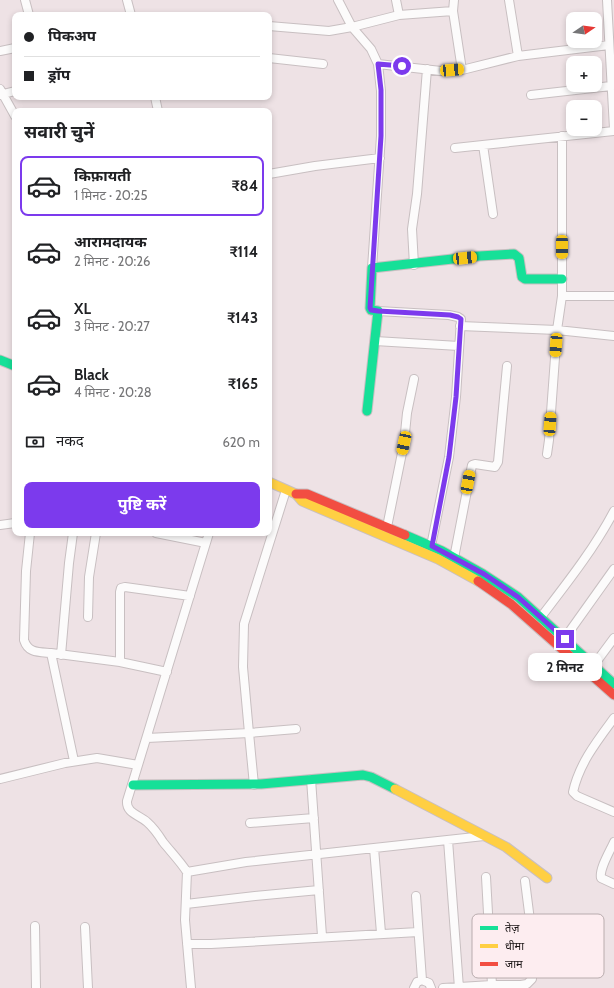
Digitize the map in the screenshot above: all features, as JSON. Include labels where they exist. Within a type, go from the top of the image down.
[{"type":"street","points":[[25,0],[27,12]]},
{"type":"street","points":[[127,0],[130,12]]},
{"type":"street","points":[[338,0],[352,27],[371,49],[378,64],[381,90],[380,158],[370,308],[371,310],[378,311],[456,316],[461,319],[456,397],[449,457],[432,546]]},
{"type":"street","points":[[396,0],[399,16]]},
{"type":"street","points":[[454,0],[453,11],[462,70]]},
{"type":"street","points":[[509,0],[518,56]]},
{"type":"street","points":[[455,148],[614,130],[611,86],[611,39],[607,0]]},
{"type":"street","points":[[272,26],[329,31],[399,16],[453,11]]},
{"type":"street","points":[[378,64],[441,71],[462,70],[518,56],[611,39]]},
{"type":"street","points":[[0,50],[12,48]]},
{"type":"street","points":[[272,58],[323,64]]},
{"type":"street","points":[[414,265],[412,229],[417,194],[426,69]]},
{"type":"street","points":[[531,95],[611,86]]},
{"type":"street","points":[[12,91],[1,93],[12,111]]},
{"type":"street","points":[[546,454],[549,440],[557,330],[562,296],[562,136]]},
{"type":"street","points":[[483,145],[493,214]]},
{"type":"street","points":[[272,173],[315,166],[380,158]]},
{"type":"street","points":[[372,268],[414,265],[489,255],[514,254],[519,258],[522,278],[562,279]]},
{"type":"street","points":[[562,296],[614,296]]},
{"type":"street","points":[[366,411],[378,311]]},
{"type":"street","points":[[460,326],[557,330],[614,336]]},
{"type":"street","points":[[375,341],[459,346]]},
{"type":"street","points":[[0,360],[12,365]]},
{"type":"street","points":[[454,558],[472,465],[475,464],[495,467],[498,462],[507,366]]},
{"type":"street","points":[[387,527],[404,443],[407,413],[414,378]]},
{"type":"street","points":[[272,483],[296,494],[307,494],[432,546],[484,574],[518,597],[541,617],[562,642],[614,695]]},
{"type":"street","points":[[272,535],[286,490]]},
{"type":"street","points":[[296,494],[302,501],[438,559],[478,581],[594,665],[614,684]]},
{"type":"street","points":[[541,617],[588,555],[614,511]]},
{"type":"street","points":[[0,524],[12,523]]},
{"type":"street","points":[[30,536],[26,571],[24,640],[26,646],[30,650],[120,662],[167,672]]},
{"type":"street","points":[[61,654],[68,563],[72,536]]},
{"type":"street","points":[[88,617],[89,577],[96,536]]},
{"type":"street","points":[[171,536],[206,543]]},
{"type":"street","points":[[191,988],[185,920],[187,872],[163,842],[156,830],[137,814],[129,811],[126,806],[209,536]]},
{"type":"street","points":[[254,785],[243,667],[244,624],[272,536]]},
{"type":"street","points":[[562,642],[614,570]]},
{"type":"street","points":[[120,662],[120,600],[122,588],[190,596]]},
{"type":"street","points":[[594,665],[614,638]]},
{"type":"street","points":[[51,653],[74,762]]},
{"type":"street","points":[[614,718],[582,765],[573,792],[578,796],[614,812]]},
{"type":"street","points":[[147,738],[296,729]]},
{"type":"street","points":[[0,779],[97,758],[138,765]]},
{"type":"street","points":[[133,785],[254,785],[356,775],[367,776],[506,847],[547,878]]},
{"type":"street","points":[[311,779],[322,936]]},
{"type":"street","points":[[250,823],[314,818]]},
{"type":"street","points":[[187,872],[246,862],[485,836]]},
{"type":"street","points":[[448,840],[459,988]]},
{"type":"street","points":[[614,842],[600,875],[601,878],[614,884]]},
{"type":"street","points":[[374,848],[381,933]]},
{"type":"street","points":[[486,877],[488,914]]},
{"type":"street","points":[[525,881],[529,914]]},
{"type":"street","points":[[186,904],[319,890]]},
{"type":"street","points":[[416,896],[422,980]]},
{"type":"street","points":[[35,926],[36,988]]},
{"type":"street","points":[[85,927],[88,988]]},
{"type":"street","points":[[187,944],[211,944],[322,936],[418,932]]},
{"type":"street","points":[[492,978],[492,985]]},
{"type":"street","points":[[443,988],[521,985],[527,984],[532,978]]},
{"type":"street","points":[[414,988],[417,982],[422,980],[429,983],[431,988]]},
{"type":"traffic: fast","points":[[367,411],[378,311],[371,310],[370,308],[372,268],[479,256],[514,254],[519,258],[522,277],[525,279],[562,279]]},
{"type":"traffic: fast","points":[[0,360],[12,365]]},
{"type":"traffic: fast","points":[[405,535],[442,551],[483,574],[518,597],[614,684]]},
{"type":"traffic: fast","points":[[133,785],[261,784],[363,775],[371,777],[395,789]]},
{"type":"traffic: slow","points":[[272,483],[296,494],[302,501],[438,559],[478,581]]},
{"type":"traffic: slow","points":[[395,789],[506,847],[547,878]]},
{"type":"traffic: jam","points":[[296,494],[307,494],[405,535]]},
{"type":"traffic: jam","points":[[478,581],[511,604],[614,695]]},
{"type":"route","points":[[402,66],[378,64],[381,90],[381,136],[370,308],[371,310],[378,311],[450,315],[461,319],[456,397],[449,457],[432,546],[484,574],[518,597],[565,639]]}]
